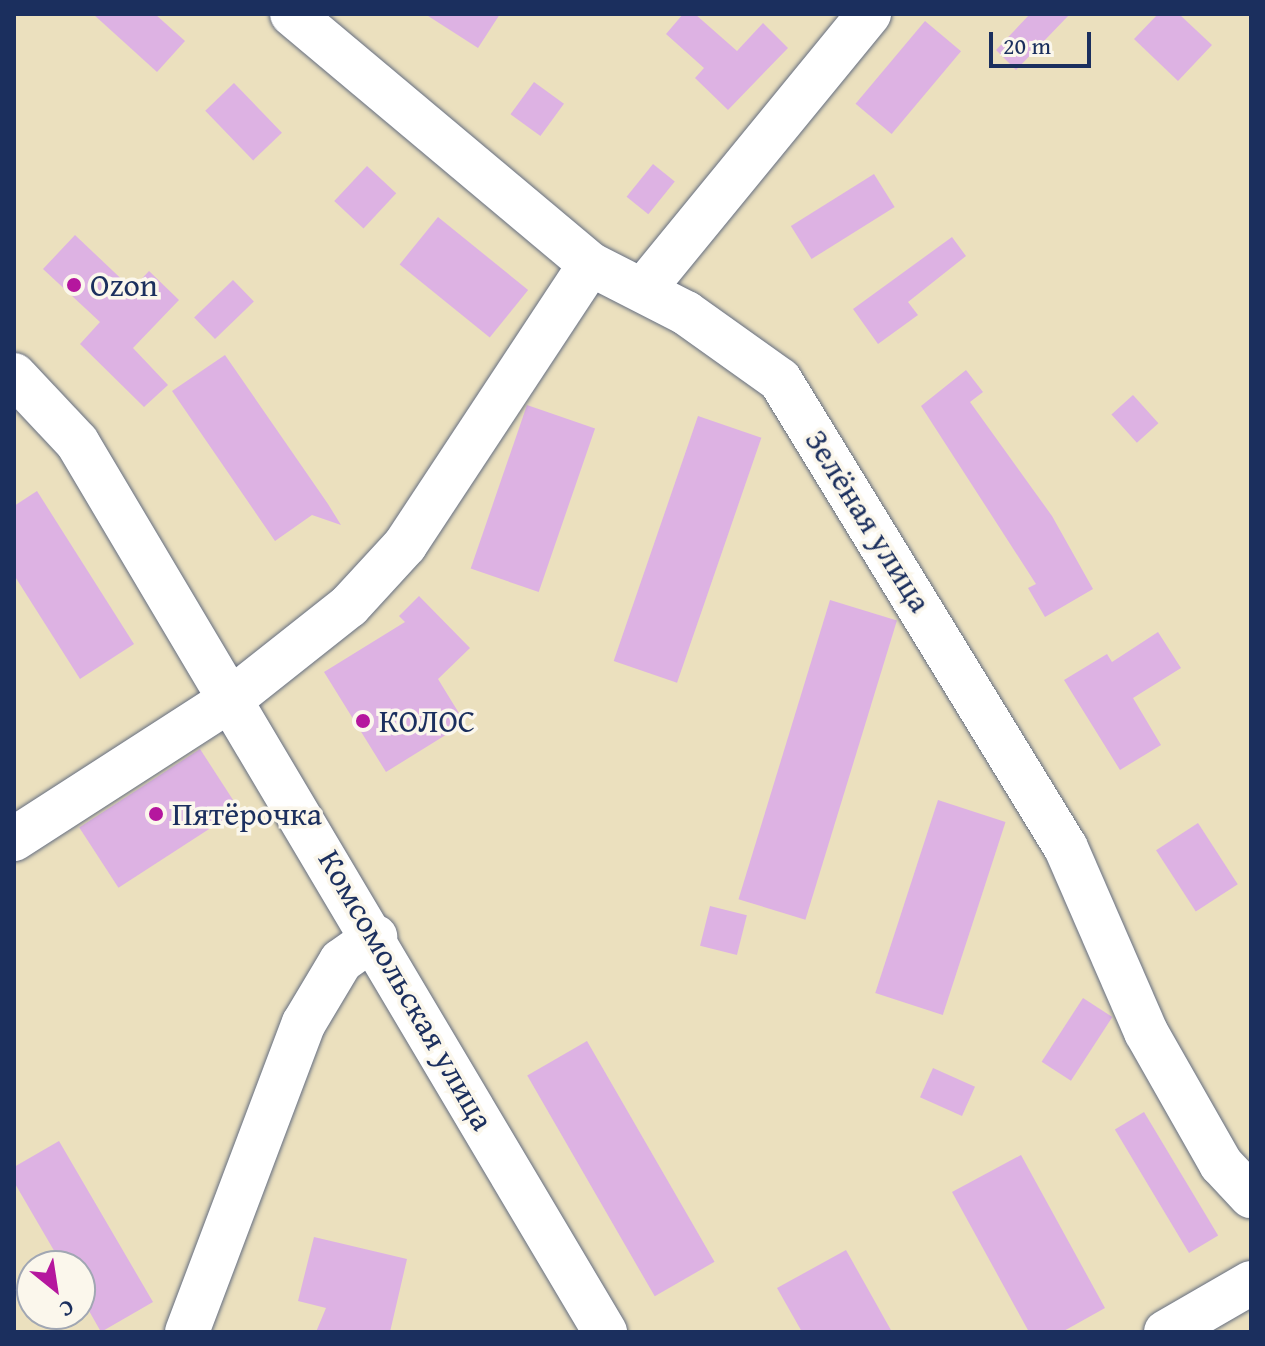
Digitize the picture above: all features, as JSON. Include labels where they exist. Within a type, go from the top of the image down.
[{"type":"street","name":"Зелёная улица","points":[[292,14],[590,264],[643,290],[780,380],[1066,848],[1146,1032],[1221,1164],[1251,1196]]},
{"type":"street","points":[[643,290],[869,14]]},
{"type":"street","points":[[14,839],[234,697],[349,606],[405,545],[590,264]]},
{"type":"street","name":"Комсомольская улица","points":[[14,375],[64,422],[234,697],[605,1332]]},
{"type":"street","points":[[187,1332],[304,1023],[341,961],[375,937]]},
{"type":"street","points":[[1166,1332],[1251,1283]]},
{"type":"building","points":[[93,14],[155,14],[185,41],[157,72]]},
{"type":"building","points":[[425,14],[500,14],[478,48]]},
{"type":"building","points":[[683,14],[695,14],[737,51],[763,23],[788,48],[728,110],[695,78],[704,68],[666,34]]},
{"type":"building","points":[[1030,14],[1070,14],[1016,70],[996,50]]},
{"type":"building","points":[[1158,14],[1179,14],[1212,45],[1178,81],[1134,39]]},
{"type":"building","points":[[925,21],[961,51],[892,134],[856,104]]},
{"type":"building","points":[[534,82],[564,104],[540,136],[510,114]]},
{"type":"building","points":[[234,83],[282,133],[253,160],[205,111]]},
{"type":"building","points":[[653,164],[675,182],[648,214],[627,197]]},
{"type":"building","points":[[367,166],[396,193],[364,228],[334,201]]},
{"type":"building","points":[[874,174],[895,207],[812,259],[791,226]]},
{"type":"building","points":[[438,217],[528,290],[490,337],[400,264]]},
{"type":"building","points":[[75,235],[132,289],[149,271],[179,300],[133,348],[168,385],[144,407],[80,344],[100,322],[43,269]]},
{"type":"building","points":[[952,237],[966,256],[908,302],[918,315],[878,344],[853,309]]},
{"type":"building","points":[[233,280],[254,302],[215,339],[194,318]]},
{"type":"building","points":[[225,355],[341,525],[312,515],[275,541],[172,391]]},
{"type":"building","points":[[966,370],[983,392],[970,402],[1052,516],[1093,589],[1045,617],[1028,588],[1036,584],[921,406]]},
{"type":"building","points":[[1133,395],[1158,423],[1137,443],[1111,414]]},
{"type":"building","points":[[527,405],[595,428],[539,592],[471,569]]},
{"type":"building","points":[[698,416],[761,438],[677,683],[614,661]]},
{"type":"building","points":[[37,491],[134,644],[80,679],[14,575],[14,506]]},
{"type":"building","points":[[419,596],[470,648],[438,679],[465,723],[386,772],[324,672],[405,622],[399,616]]},
{"type":"building","points":[[830,600],[897,620],[805,920],[738,899]]},
{"type":"building","points":[[1158,632],[1181,668],[1133,698],[1161,745],[1120,770],[1064,680],[1107,654],[1112,662]]},
{"type":"building","name":"Пятёрочка","points":[[200,749],[239,809],[118,888],[79,827]]},
{"type":"building","points":[[938,800],[1006,822],[943,1015],[875,993]]},
{"type":"building","points":[[1198,823],[1238,884],[1196,911],[1156,850]]},
{"type":"building","points":[[710,906],[747,915],[737,955],[700,946]]},
{"type":"building","points":[[1083,998],[1112,1017],[1071,1081],[1042,1062]]},
{"type":"building","points":[[587,1041],[715,1262],[655,1296],[527,1076]]},
{"type":"building","points":[[933,1068],[975,1087],[962,1116],[920,1097]]},
{"type":"building","points":[[1144,1112],[1218,1235],[1189,1253],[1115,1130]]},
{"type":"building","points":[[59,1141],[153,1302],[101,1332],[96,1323],[96,1250],[54,1250],[14,1182],[14,1167]]},
{"type":"building","points":[[1021,1155],[1105,1308],[1062,1332],[1029,1332],[952,1192]]},
{"type":"building","points":[[314,1237],[407,1259],[390,1332],[316,1332],[326,1308],[298,1301]]},
{"type":"building","points":[[846,1250],[892,1332],[802,1332],[777,1288]]},
{"type":"place","name":"Ozon","points":[[74,285]]},
{"type":"place","name":"КОЛОС","points":[[363,721]]},
{"type":"place","name":"Пятёрочка","points":[[156,814]]}]
